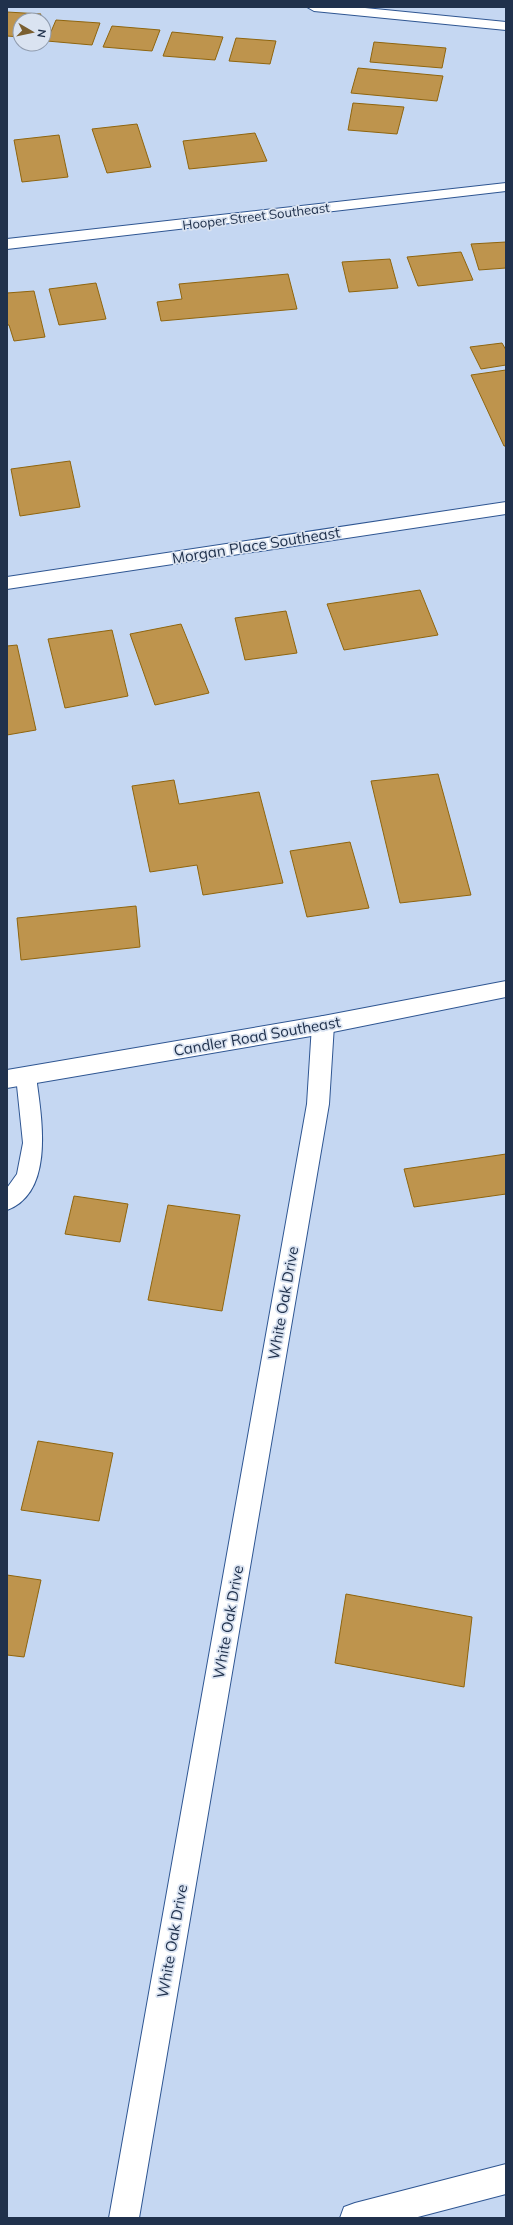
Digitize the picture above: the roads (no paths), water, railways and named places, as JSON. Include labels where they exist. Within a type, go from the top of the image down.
[{"type":"street","points":[[314,7],[506,26]]},
{"type":"street","name":"Hooper Street Southeast","points":[[7,244],[506,187]]},
{"type":"street","name":"Morgan Place Southeast","points":[[7,583],[506,508]]},
{"type":"street","name":"Candler Road Southeast","points":[[17,1077],[323,1025],[506,989]]},
{"type":"street","name":"White Oak Drive","points":[[124,2218],[318,1104],[323,1025]]},
{"type":"street","points":[[355,2218],[506,2179]]},
{"type":"lane","points":[[7,1201],[12,1198],[28,1175],[33,1143],[17,1077]]}]
